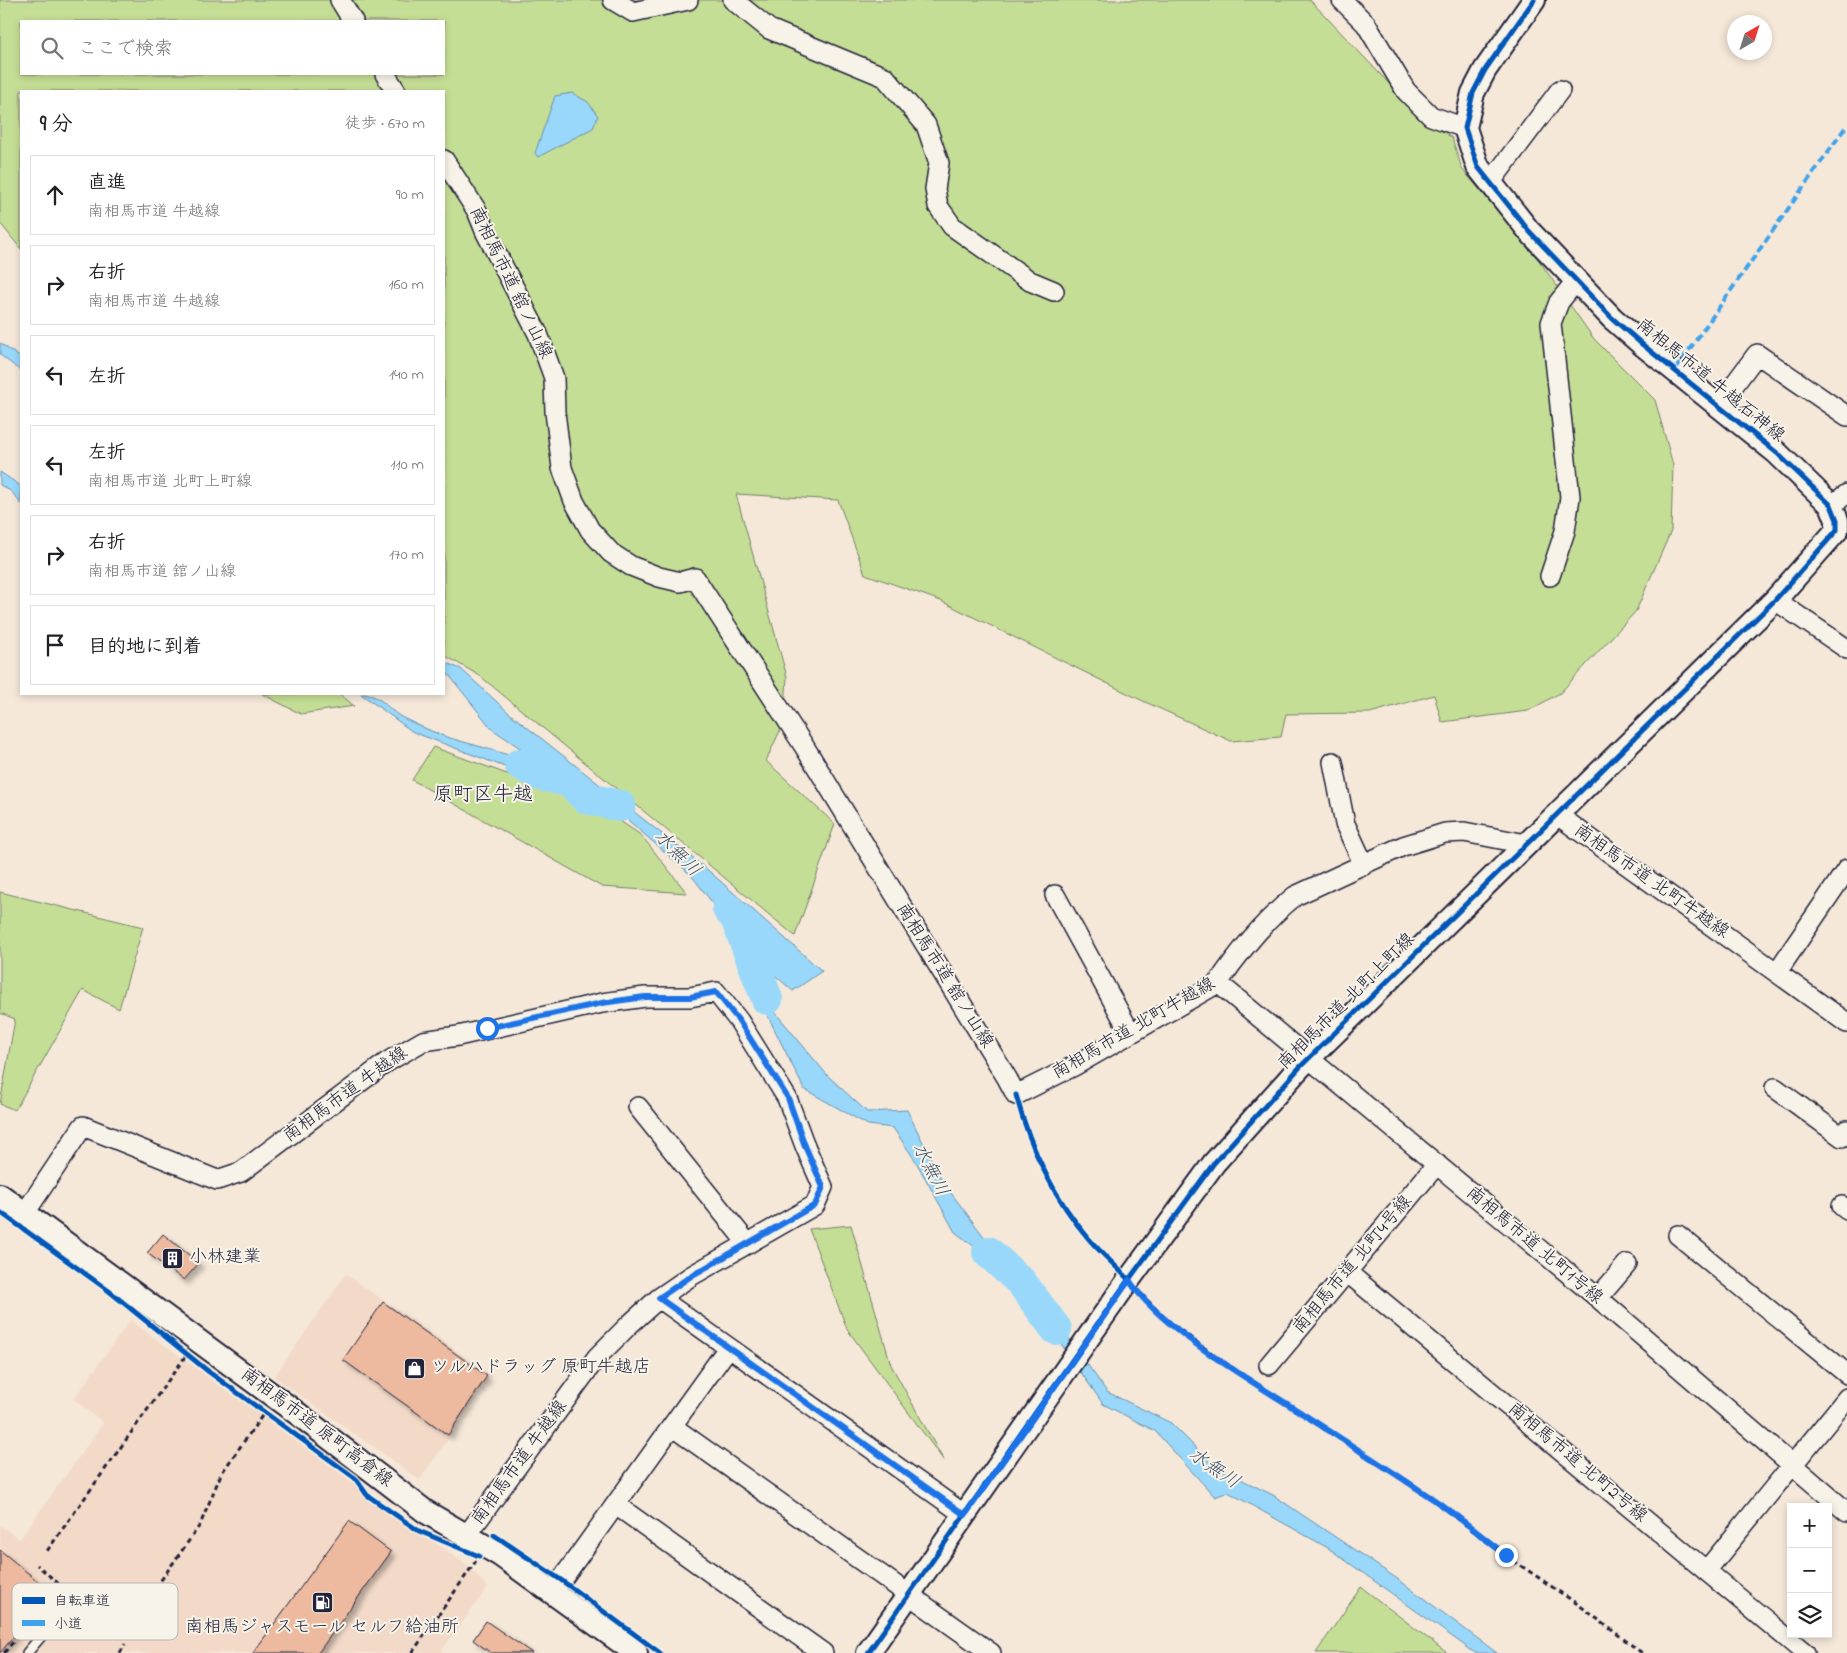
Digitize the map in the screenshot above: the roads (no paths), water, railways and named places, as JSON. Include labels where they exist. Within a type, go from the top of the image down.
[{"type":"street","points":[[340,0],[352,20]]},
{"type":"street","points":[[613,0],[633,12],[688,0]]},
{"type":"street","points":[[733,0],[768,29],[885,77],[926,125],[939,163],[935,189],[938,206],[952,226],[1030,281],[1054,291]]},
{"type":"street","points":[[1342,0],[1366,24],[1406,91],[1431,116],[1465,128],[1473,93],[1485,70],[1534,0]]},
{"type":"street","points":[[386,75],[395,90]]},
{"type":"street","points":[[1490,183],[1560,90]]},
{"type":"street","name":"南相馬市道 牛越石神線","points":[[1465,128],[1478,167],[1529,231],[1576,281],[1643,345],[1777,453],[1839,499],[1837,530],[1775,600],[1556,814]]},
{"type":"street","name":"南相馬市道 舘ノ山線","points":[[445,162],[477,211],[486,233],[538,334],[554,378],[555,412],[562,468],[574,500],[590,530],[612,553],[632,566],[659,577],[680,582],[695,578],[809,754],[1016,1095]]},
{"type":"street","points":[[1550,576],[1565,531],[1570,497],[1551,322],[1559,302],[1576,281]]},
{"type":"street","points":[[1719,406],[1757,354],[1847,416]]},
{"type":"street","points":[[1775,600],[1847,649]]},
{"type":"street","points":[[1333,762],[1346,824],[1364,865]]},
{"type":"street","name":"南相馬市道 北町牛越線","points":[[1016,1095],[1074,1066],[1218,983],[1233,961],[1282,906],[1295,896],[1403,846],[1446,833],[1464,832],[1526,844],[1556,814],[1847,1023]]},
{"type":"street","name":"南相馬市道 北町上町線","points":[[868,1653],[1127,1283],[1214,1164],[1310,1057],[1526,844]]},
{"type":"street","points":[[1777,972],[1847,869]]},
{"type":"street","points":[[1055,895],[1130,1032]]},
{"type":"street","name":"南相馬市道 北町1号線","points":[[1218,983],[1310,1057],[1598,1298],[1847,1512]]},
{"type":"street","name":"南相馬市道 牛越線","points":[[25,1213],[83,1126],[217,1180],[241,1172],[373,1072],[423,1041],[458,1036],[602,1003],[645,997],[690,997],[716,992],[739,1021],[788,1098],[805,1146],[823,1187],[815,1205],[691,1276],[659,1298],[597,1357],[474,1548]]},
{"type":"street","points":[[1774,1088],[1842,1137],[1847,1130]]},
{"type":"street","points":[[638,1107],[748,1244]]},
{"type":"street","name":"南相馬市道 北町4号線","points":[[1269,1365],[1348,1273],[1436,1164]]},
{"type":"street","name":"南相馬市道 原町高倉線","points":[[0,1196],[306,1419],[474,1548],[500,1554],[636,1653]]},
{"type":"street","points":[[1678,1235],[1847,1374]]},
{"type":"street","points":[[1598,1298],[1627,1264]]},
{"type":"street","name":"南相馬市道 北町2号線","points":[[1348,1273],[1805,1653]]},
{"type":"street","points":[[659,1298],[728,1348],[969,1509]]},
{"type":"street","points":[[552,1593],[728,1348]]},
{"type":"street","points":[[1706,1571],[1847,1398]]},
{"type":"street","points":[[673,1427],[991,1653]]},
{"type":"street","points":[[616,1505],[823,1653]]},
{"type":"lane","points":[[27,1653],[38,1640]]},
{"type":"water","points":[[572,93],[588,102],[598,116],[593,128],[538,157],[535,153],[555,96]]},
{"type":"water","points":[[0,343],[20,357],[20,370],[0,355]]},
{"type":"water","points":[[0,472],[20,485],[20,503],[12,492],[0,485]]},
{"type":"water","points":[[445,662],[461,669],[508,712],[710,872],[822,971],[793,991],[757,960],[770,1006],[828,1076],[867,1112],[907,1110],[942,1181],[991,1246],[1037,1293],[1107,1392],[1171,1423],[1214,1466],[1273,1495],[1399,1580],[1497,1653],[1475,1653],[1328,1548],[1228,1492],[1215,1497],[1155,1431],[1103,1404],[1027,1295],[1036,1293],[955,1232],[915,1160],[893,1128],[868,1125],[804,1089],[751,982],[751,953],[691,875],[622,815],[610,807],[413,732],[362,695],[374,696],[403,718],[441,735],[508,755],[543,768],[555,776],[563,785],[596,799],[492,729],[449,675],[445,673]]},
{"type":"waterway","name":"水無川","points":[[520,764],[540,775],[569,781],[586,798],[620,806]]},
{"type":"waterway","name":"水無川","points":[[728,909],[736,918],[767,999]]},
{"type":"waterway","name":"水無川","points":[[988,1252],[1021,1282],[1056,1329]]},
{"type":"place","name":"小林建業","points":[[173,1258]]},
{"type":"place","name":"ツルハドラッグ 原町牛越店","points":[[415,1368]]},
{"type":"place","name":"南相馬ジャスモール セルフ給油所","points":[[322,1603]]},
{"type":"district","name":"原町区牛越","points":[[483,795]]}]
